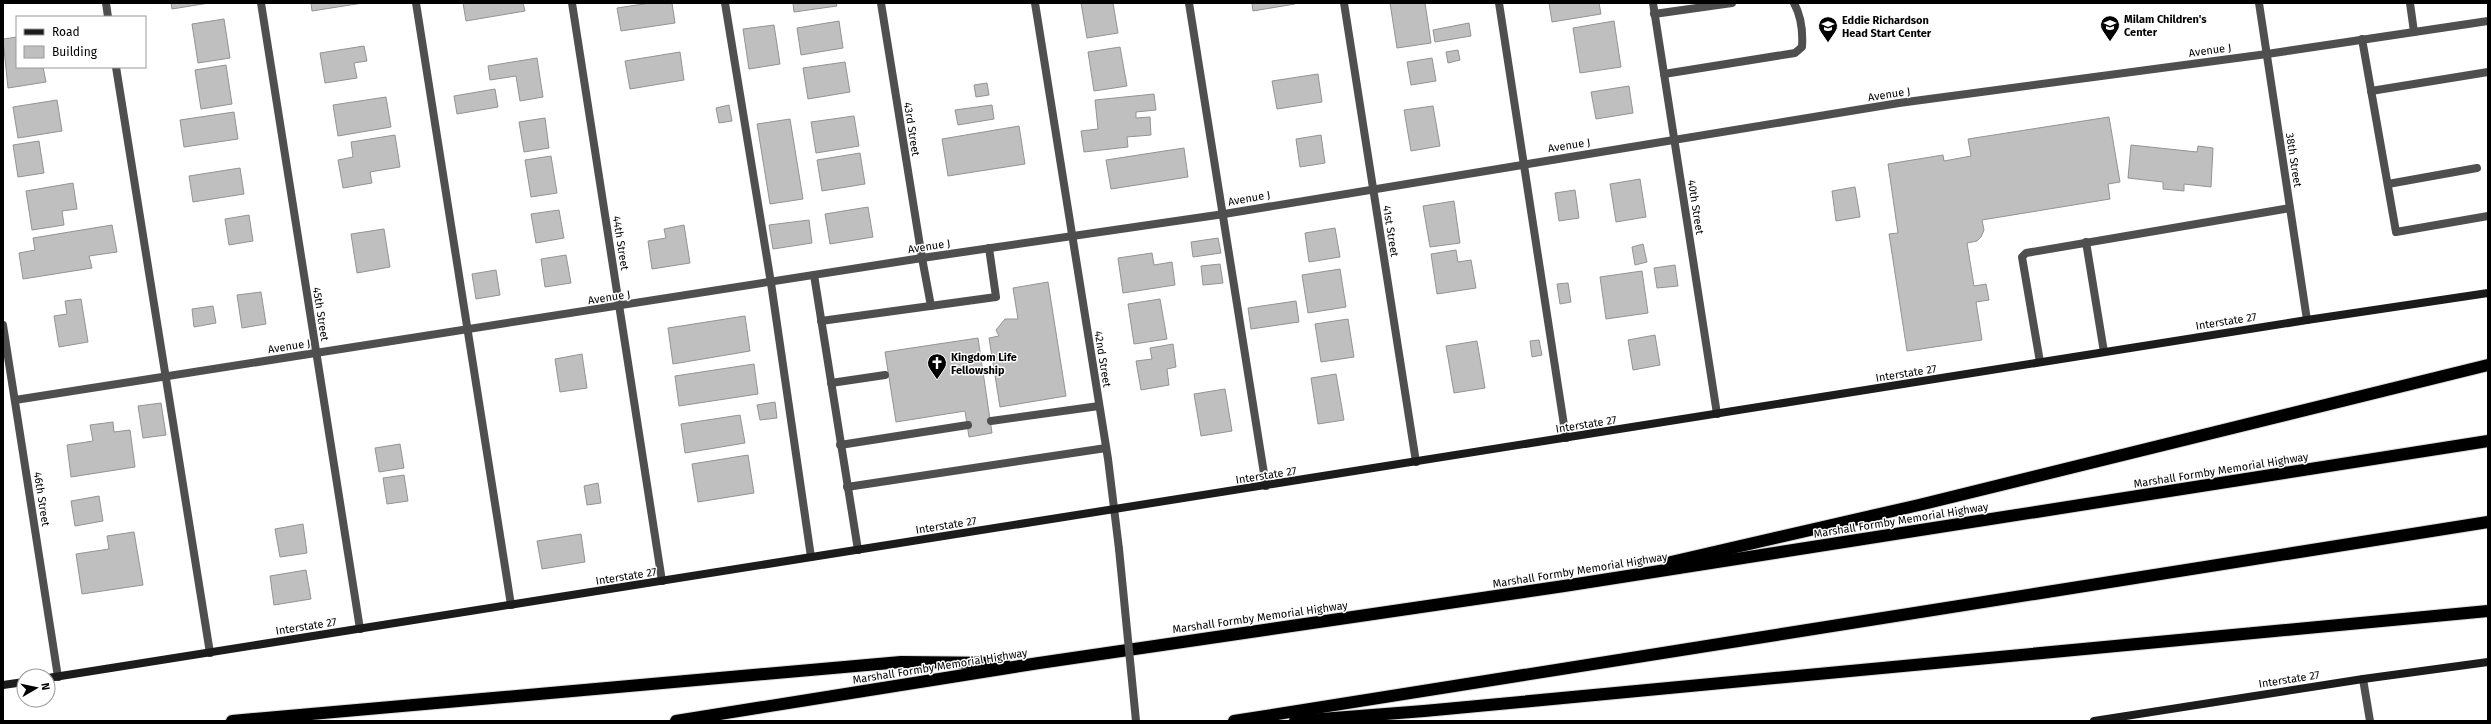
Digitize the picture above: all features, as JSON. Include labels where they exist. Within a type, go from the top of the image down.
[{"type":"highway","points":[[1564,586],[1919,505],[2488,364]]},
{"type":"highway","name":"Marshall Formby Memorial Highway","points":[[676,721],[1039,663],[1564,586],[2488,441]]},
{"type":"highway","points":[[1234,721],[2488,522]]},
{"type":"highway","points":[[1295,721],[1440,710],[2488,611]]},
{"type":"highway","points":[[232,721],[901,662],[1039,663]]},
{"type":"main road","name":"Interstate 27","points":[[58,676],[1266,486],[2040,362],[2488,293]]},
{"type":"main road","name":"Interstate 27","points":[[2094,721],[2363,679],[2488,662]]},
{"type":"main road","points":[[3,685],[16,683]]},
{"type":"street","points":[[106,3],[108,16]]},
{"type":"street","name":"45th Street","points":[[261,3],[360,629]]},
{"type":"street","points":[[416,3],[511,605]]},
{"type":"street","name":"44th Street","points":[[572,3],[662,581]]},
{"type":"street","points":[[725,3],[771,283],[811,557]]},
{"type":"street","name":"43rd Street","points":[[881,3],[931,306]]},
{"type":"street","name":"42nd Street","points":[[1035,3],[1106,448],[1119,549],[1136,721]]},
{"type":"street","points":[[1189,3],[1224,214],[1266,486]]},
{"type":"street","name":"41st Street","points":[[1344,3],[1416,462]]},
{"type":"street","points":[[1499,3],[1566,438]]},
{"type":"street","name":"40th Street","points":[[1653,3],[1717,414]]},
{"type":"street","points":[[1654,14],[1732,3]]},
{"type":"street","points":[[1664,74],[1795,52],[1802,47],[1803,37],[1798,12],[1794,3]]},
{"type":"street","name":"38th Street","points":[[2259,3],[2307,320]]},
{"type":"street","points":[[2410,3],[2414,32]]},
{"type":"street","name":"Avenue J","points":[[15,400],[771,283],[922,258],[1224,214],[1373,188],[1899,103],[2267,54],[2488,21]]},
{"type":"street","points":[[2362,39],[2396,232],[2488,216]]},
{"type":"street","points":[[116,68],[210,653]]},
{"type":"street","points":[[2371,91],[2488,72]]},
{"type":"street","points":[[2388,184],[2477,168]]},
{"type":"street","points":[[2040,362],[2022,257],[2029,251],[2290,208]]},
{"type":"street","points":[[2086,242],[2104,352]]},
{"type":"street","points":[[821,321],[996,297],[989,248]]},
{"type":"street","points":[[814,276],[858,550]]},
{"type":"street","name":"46th Street","points":[[3,325],[58,676]]},
{"type":"street","points":[[831,383],[885,375]]},
{"type":"street","points":[[990,421],[1099,406]]},
{"type":"street","points":[[840,445],[968,425]]},
{"type":"street","points":[[847,487],[1106,448]]},
{"type":"street","points":[[2363,679],[2370,721]]},
{"type":"building","points":[[171,3],[209,3],[172,9]]},
{"type":"building","points":[[311,3],[363,3],[312,11]]},
{"type":"building","points":[[463,3],[523,3],[525,11],[466,21]]},
{"type":"building","points":[[650,3],[672,3],[675,23],[621,31],[617,8]]},
{"type":"building","points":[[793,3],[836,3],[837,6],[794,12]]},
{"type":"building","points":[[1081,3],[1113,3],[1118,33],[1087,38]]},
{"type":"building","points":[[1252,3],[1295,3],[1295,4],[1253,11]]},
{"type":"building","points":[[1390,3],[1425,3],[1431,43],[1397,48]]},
{"type":"building","points":[[1549,3],[1599,3],[1601,14],[1552,22]]},
{"type":"building","points":[[224,19],[230,58],[198,63],[192,24]]},
{"type":"building","points":[[839,21],[843,48],[801,55],[797,28]]},
{"type":"building","points":[[1614,21],[1621,67],[1580,73],[1573,28]]},
{"type":"building","points":[[1469,23],[1471,36],[1435,42],[1433,30]]},
{"type":"building","points":[[774,25],[780,64],[749,69],[743,29]]},
{"type":"building","points":[[16,37],[16,68],[43,68],[46,82],[8,88],[3,39]]},
{"type":"building","points":[[364,46],[367,61],[354,63],[357,78],[325,83],[320,53]]},
{"type":"building","points":[[1120,47],[1127,86],[1094,91],[1088,52]]},
{"type":"building","points":[[1458,50],[1460,60],[1448,63],[1446,52]]},
{"type":"building","points":[[680,52],[684,80],[630,89],[625,61]]},
{"type":"building","points":[[537,58],[543,97],[520,101],[516,76],[490,80],[488,66]]},
{"type":"building","points":[[1432,58],[1436,81],[1411,85],[1407,62]]},
{"type":"building","points":[[845,62],[850,92],[808,99],[803,68]]},
{"type":"building","points":[[226,65],[232,104],[201,109],[195,70]]},
{"type":"building","points":[[1318,74],[1322,102],[1277,109],[1272,81]]},
{"type":"building","points":[[987,83],[989,95],[976,97],[974,85]]},
{"type":"building","points":[[1629,86],[1633,113],[1596,119],[1591,92]]},
{"type":"building","points":[[495,89],[498,107],[457,114],[454,96]]},
{"type":"building","points":[[1154,94],[1156,110],[1136,112],[1136,118],[1150,117],[1151,135],[1127,137],[1128,147],[1084,152],[1081,131],[1098,129],[1095,100]]},
{"type":"building","points":[[386,97],[391,127],[338,136],[333,105]]},
{"type":"building","points":[[57,100],[62,131],[18,138],[13,107]]},
{"type":"building","points":[[729,105],[732,121],[719,123],[716,108]]},
{"type":"building","points":[[992,105],[994,119],[958,125],[955,110]]},
{"type":"building","points":[[1433,106],[1440,146],[1411,151],[1404,110]]},
{"type":"building","points":[[234,112],[238,139],[184,147],[180,120]]},
{"type":"building","points":[[854,116],[859,146],[816,153],[811,122]]},
{"type":"building","points":[[2109,117],[2120,182],[2108,184],[2110,199],[1982,220],[1984,230],[1981,237],[1977,241],[1967,243],[1974,286],[1986,284],[1989,300],[1976,302],[1982,340],[1907,351],[1889,234],[1898,233],[1888,164],[1943,155],[1944,161],[1971,156],[1968,139]]},
{"type":"building","points":[[545,118],[549,148],[524,152],[519,122]]},
{"type":"building","points":[[790,119],[803,199],[770,204],[757,124]]},
{"type":"building","points":[[1019,126],[1025,164],[948,176],[942,139]]},
{"type":"building","points":[[395,135],[400,167],[370,172],[372,183],[343,188],[338,160],[353,157],[351,142]]},
{"type":"building","points":[[1321,135],[1325,163],[1300,167],[1296,139]]},
{"type":"building","points":[[39,141],[44,173],[18,177],[13,145]]},
{"type":"building","points":[[2131,145],[2197,152],[2198,146],[2213,148],[2211,187],[2184,184],[2184,191],[2163,189],[2163,182],[2128,178]]},
{"type":"building","points":[[1184,148],[1188,177],[1111,189],[1106,160]]},
{"type":"building","points":[[860,153],[865,184],[822,191],[817,160]]},
{"type":"building","points":[[551,156],[557,193],[531,197],[525,160]]},
{"type":"building","points":[[240,168],[244,194],[193,202],[189,176]]},
{"type":"building","points":[[1640,179],[1646,217],[1616,222],[1610,184]]},
{"type":"building","points":[[73,183],[77,209],[62,211],[64,225],[32,230],[26,191]]},
{"type":"building","points":[[1855,187],[1860,217],[1836,221],[1832,191]]},
{"type":"building","points":[[1575,190],[1579,218],[1559,221],[1555,193]]},
{"type":"building","points":[[1454,201],[1460,243],[1430,247],[1423,206]]},
{"type":"building","points":[[868,207],[873,237],[830,244],[825,214]]},
{"type":"building","points":[[559,210],[564,238],[536,243],[531,214]]},
{"type":"building","points":[[249,215],[253,241],[229,245],[225,219]]},
{"type":"building","points":[[809,220],[812,243],[773,249],[769,225]]},
{"type":"building","points":[[112,225],[117,252],[89,256],[92,268],[23,279],[19,253],[35,250],[33,238]]},
{"type":"building","points":[[684,225],[690,263],[652,269],[648,241],[666,238],[664,229]]},
{"type":"building","points":[[1335,228],[1340,257],[1309,262],[1305,233]]},
{"type":"building","points":[[384,229],[390,267],[357,273],[351,234]]},
{"type":"building","points":[[1218,238],[1221,253],[1193,257],[1191,242]]},
{"type":"building","points":[[1643,244],[1647,262],[1635,265],[1632,247]]},
{"type":"building","points":[[1456,250],[1458,262],[1471,260],[1476,288],[1437,294],[1431,254]]},
{"type":"building","points":[[1152,253],[1154,265],[1172,262],[1175,285],[1123,293],[1118,258]]},
{"type":"building","points":[[566,255],[571,283],[545,287],[541,259]]},
{"type":"building","points":[[1220,264],[1223,283],[1203,285],[1201,266]]},
{"type":"building","points":[[1675,265],[1678,286],[1657,288],[1654,268]]},
{"type":"building","points":[[1340,269],[1346,307],[1308,313],[1302,275]]},
{"type":"building","points":[[496,270],[500,295],[476,299],[472,274]]},
{"type":"building","points":[[1642,271],[1648,313],[1606,319],[1600,277]]},
{"type":"building","points":[[1048,282],[1066,396],[1000,407],[989,338],[999,336],[996,330],[1005,319],[1018,319],[1013,288]]},
{"type":"building","points":[[1568,283],[1571,302],[1560,304],[1557,284]]},
{"type":"building","points":[[261,292],[266,324],[242,328],[237,295]]},
{"type":"building","points":[[81,299],[88,342],[59,347],[54,316],[67,314],[65,301]]},
{"type":"building","points":[[1160,299],[1167,339],[1134,344],[1128,304]]},
{"type":"building","points":[[1296,301],[1299,322],[1251,329],[1248,308]]},
{"type":"building","points":[[213,306],[216,323],[194,327],[192,309]]},
{"type":"building","points":[[745,316],[750,351],[673,364],[668,328]]},
{"type":"building","points":[[1348,319],[1354,357],[1321,362],[1315,324]]},
{"type":"building","points":[[1655,335],[1660,365],[1633,370],[1628,340]]},
{"type":"building","name":"Kingdom Life Fellowship","points":[[978,338],[992,433],[969,437],[965,411],[896,422],[885,352]]},
{"type":"building","points":[[1539,340],[1542,355],[1532,357],[1530,341]]},
{"type":"building","points":[[1477,341],[1485,388],[1454,393],[1446,346]]},
{"type":"building","points":[[1173,344],[1176,367],[1167,369],[1169,385],[1141,390],[1136,361],[1152,359],[1150,348]]},
{"type":"building","points":[[582,354],[587,388],[560,392],[555,359]]},
{"type":"building","points":[[754,364],[758,394],[679,406],[675,376]]},
{"type":"building","points":[[1336,374],[1344,420],[1318,424],[1311,378]]},
{"type":"building","points":[[1225,389],[1232,431],[1201,436],[1194,394]]},
{"type":"building","points":[[775,402],[777,418],[760,420],[757,405]]},
{"type":"building","points":[[161,403],[166,435],[143,438],[138,406]]},
{"type":"building","points":[[740,415],[745,443],[685,453],[681,424]]},
{"type":"building","points":[[113,422],[114,432],[130,430],[135,467],[71,477],[67,445],[93,441],[90,425]]},
{"type":"building","points":[[400,444],[404,468],[379,472],[375,448]]},
{"type":"building","points":[[748,455],[754,493],[698,502],[692,464]]},
{"type":"building","points":[[404,475],[408,501],[387,504],[383,478]]},
{"type":"building","points":[[598,483],[601,503],[587,505],[584,486]]},
{"type":"building","points":[[99,496],[103,521],[75,526],[71,501]]},
{"type":"building","points":[[303,524],[307,553],[280,557],[275,529]]},
{"type":"building","points":[[134,532],[143,585],[82,594],[76,554],[109,549],[107,536]]},
{"type":"building","points":[[581,534],[585,562],[542,569],[537,541]]},
{"type":"building","points":[[306,570],[311,599],[274,605],[270,576]]},
{"type":"place","name":"Milam Children's Center","points":[[2110,42]]},
{"type":"place","name":"Eddie Richardson Head Start Center","points":[[1828,43]]},
{"type":"place","name":"Kingdom Life Fellowship","points":[[937,380]]}]
